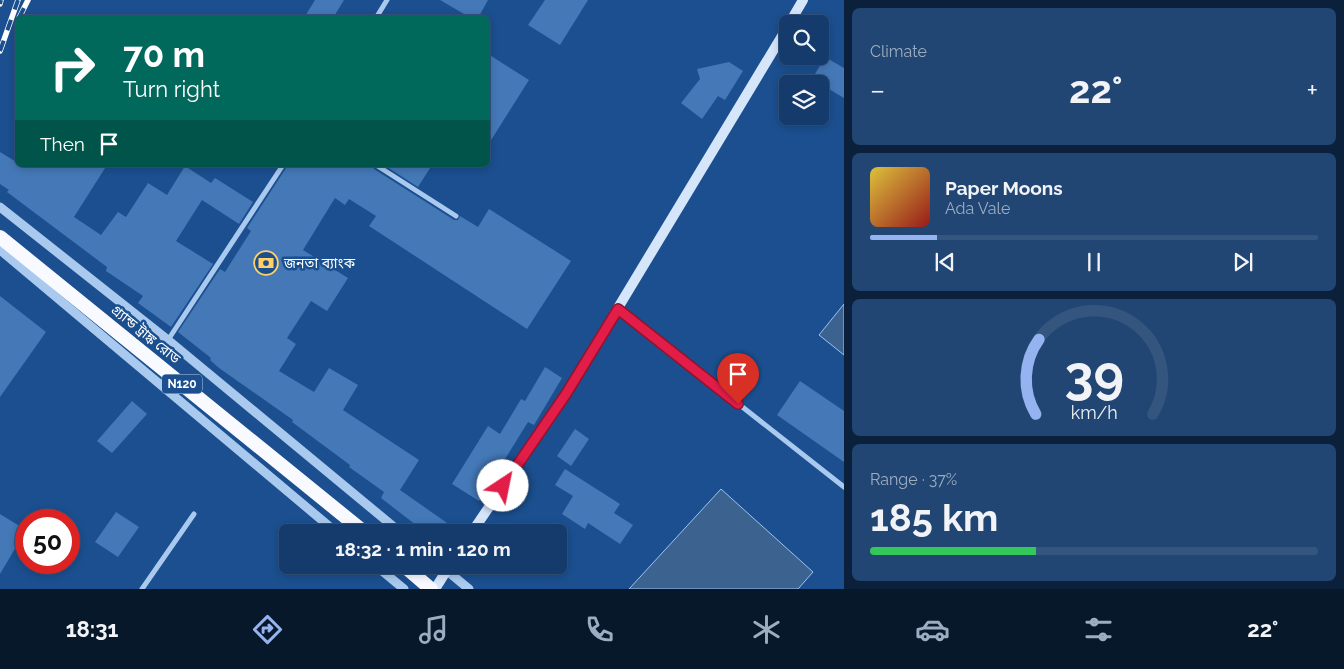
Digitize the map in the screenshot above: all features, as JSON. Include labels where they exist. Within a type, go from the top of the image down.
[{"type":"highway","name":"গ্র্যান্ড ট্রাঙ্ক রোড","points":[[0,237],[354,524]]},
{"type":"highway","points":[[413,574],[430,589]]},
{"type":"main road","points":[[794,15],[803,0]]},
{"type":"main road","points":[[477,524],[566,394],[779,40]]},
{"type":"main road","points":[[435,589],[442,574]]},
{"type":"street","points":[[378,15],[387,0]]},
{"type":"street","points":[[168,340],[283,167]]},
{"type":"street","points":[[379,167],[456,216]]},
{"type":"street","points":[[0,207],[168,340],[390,524]]},
{"type":"street","points":[[0,250],[326,524]]},
{"type":"street","points":[[618,309],[844,487]]},
{"type":"street","points":[[142,589],[194,514]]},
{"type":"street","points":[[386,574],[404,589]]},
{"type":"street","points":[[453,574],[469,589]]},
{"type":"water","points":[[844,304],[844,355],[819,335]]},
{"type":"water","points":[[721,489],[813,572],[798,589],[629,589]]},
{"type":"building","points":[[315,0],[344,0],[335,15],[306,15]]},
{"type":"building","points":[[440,0],[488,0],[480,15],[466,15]]},
{"type":"building","points":[[545,0],[588,0],[560,45],[528,25]]},
{"type":"building","points":[[490,55],[529,80],[490,142]]},
{"type":"building","points":[[829,59],[844,68],[844,98],[829,89],[829,75],[814,75],[820,65],[829,65]]},
{"type":"building","points":[[729,62],[743,71],[725,100],[718,96],[702,119],[681,103],[700,79],[697,69]]},
{"type":"building","points":[[0,152],[15,161],[15,167],[106,167],[74,217],[101,235],[118,212],[126,217],[148,183],[167,195],[184,167],[211,183],[215,178],[253,202],[239,224],[202,200],[176,241],[213,264],[171,327],[138,303],[143,296],[106,271],[107,267],[7,192],[9,190],[0,184]]},
{"type":"building","points":[[287,167],[373,167],[454,220],[458,220],[460,216],[478,227],[489,209],[571,261],[527,329],[369,226],[376,216],[349,199],[345,205],[335,198],[303,250],[348,278],[327,311],[311,301],[287,338],[296,344],[279,371],[314,392],[329,368],[358,385],[343,410],[419,460],[400,490],[449,524],[415,524],[381,498],[384,492],[292,422],[293,420],[219,368],[210,360],[211,358],[178,332],[220,269],[225,272],[251,231],[247,228]]},
{"type":"building","points":[[387,167],[431,167],[418,187]]},
{"type":"building","points":[[0,296],[46,332],[0,397]]},
{"type":"building","points":[[545,367],[562,378],[534,425],[528,422],[479,501],[452,484],[488,426],[500,434],[521,399],[525,401]]},
{"type":"building","points":[[800,381],[844,411],[844,462],[777,415]]},
{"type":"building","points":[[132,401],[147,414],[112,453],[97,441]]},
{"type":"building","points":[[575,429],[589,439],[571,466],[557,456]]},
{"type":"building","points":[[565,469],[620,504],[614,513],[633,525],[620,544],[588,523],[585,529],[562,514],[573,496],[555,485]]},
{"type":"building","points":[[116,512],[139,527],[118,557],[95,542]]},
{"type":"building","points":[[0,514],[15,523],[15,549],[0,574]]},
{"type":"railway","points":[[0,4],[1,0]]},
{"type":"railway","points":[[0,51],[18,0]]},
{"type":"railway","points":[[20,15],[28,0]]},
{"type":"place","name":"জনতা ব্যাংক","points":[[266,263]]},
{"type":"route","points":[[503,486],[566,394],[618,309],[738,404]]}]
